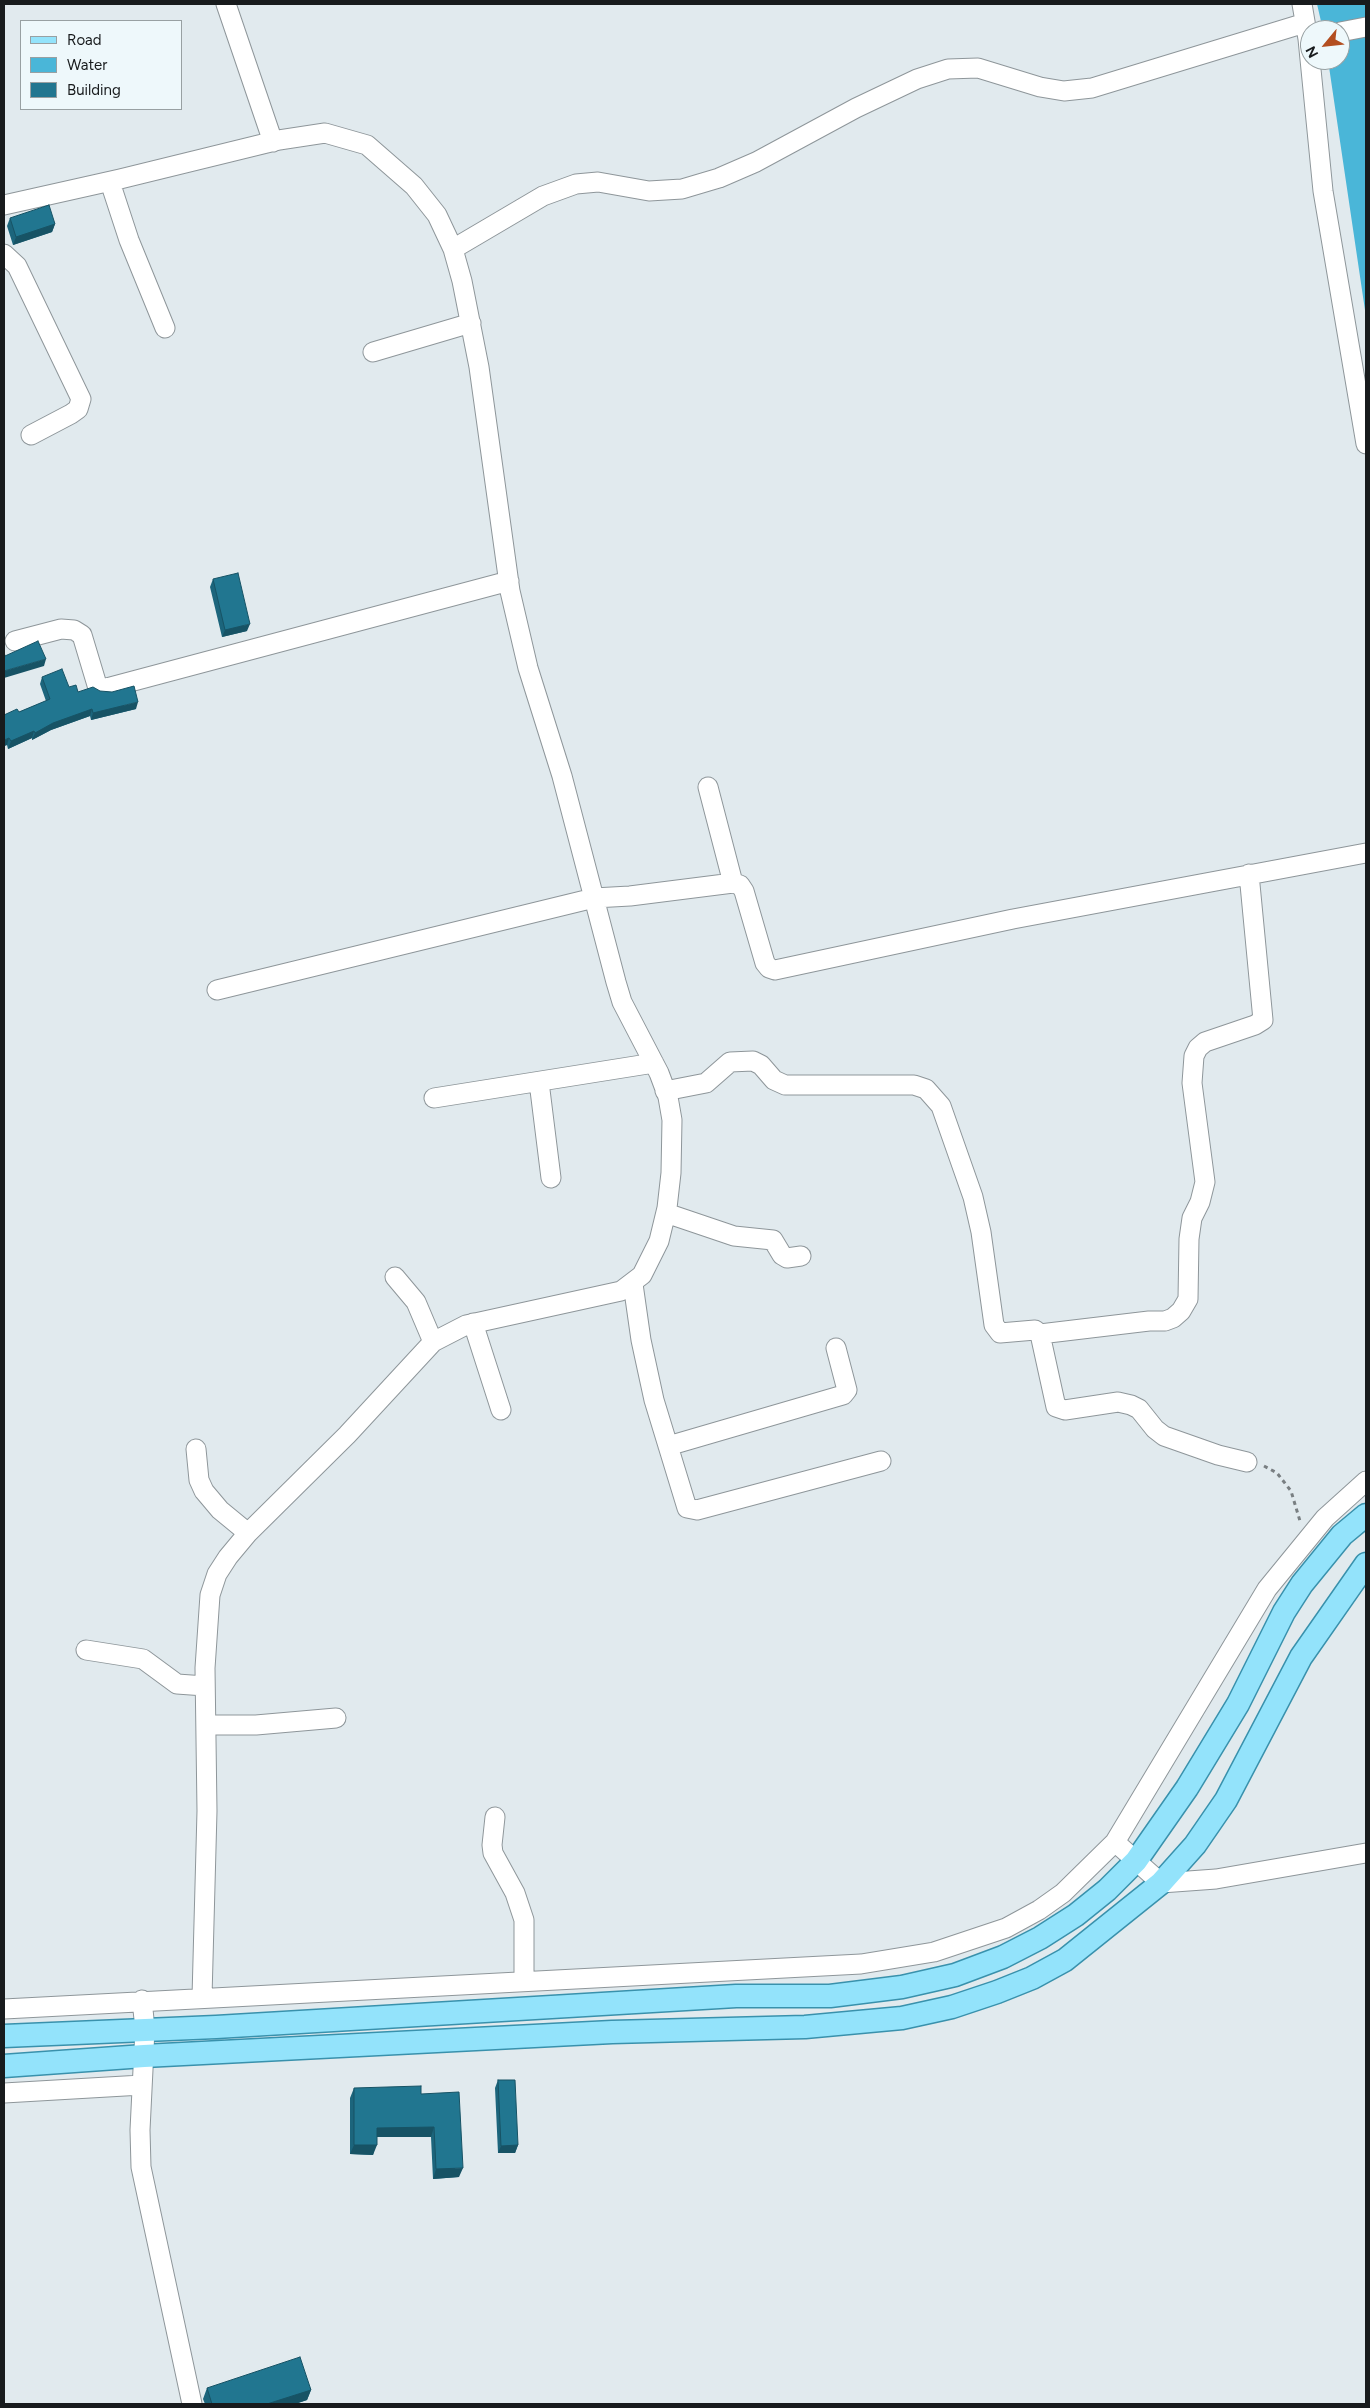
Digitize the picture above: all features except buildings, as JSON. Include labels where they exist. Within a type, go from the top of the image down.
[{"type":"main road","points":[[4,2036],[216,2027],[736,1996],[830,1996],[902,1987],[955,1975],[1003,1957],[1040,1938],[1076,1915],[1108,1890],[1136,1862],[1187,1788],[1238,1704],[1284,1612],[1302,1584],[1342,1535],[1366,1514]]},
{"type":"main road","points":[[4,2066],[144,2056],[612,2032],[805,2027],[902,2018],[952,2007],[1032,1978],[1065,1960],[1161,1882],[1195,1845],[1226,1800],[1301,1657],[1366,1564]]},
{"type":"street","points":[[226,4],[274,142]]},
{"type":"street","points":[[1302,4],[1305,20]]},
{"type":"street","points":[[454,249],[543,196],[576,184],[598,182],[649,191],[682,189],[719,178],[756,162],[856,108],[918,79],[948,69],[978,68],[1064,91],[1092,88],[1300,36]]},
{"type":"street","points":[[1311,70],[1323,191],[1366,444]]},
{"type":"street","points":[[4,205],[110,182],[274,142],[325,133],[367,144],[414,186],[437,215],[454,249],[471,323],[479,367],[509,581],[528,668],[562,776],[622,1002],[654,1064],[665,1091],[672,1120],[671,1173],[666,1213],[659,1241],[642,1275],[633,1284],[621,1291],[473,1323],[444,1334],[433,1342],[347,1435],[248,1533],[228,1556],[217,1574],[210,1595],[207,1623],[205,1686],[207,1811],[202,1997]]},
{"type":"street","points":[[110,182],[128,240],[165,328]]},
{"type":"street","points":[[4,254],[17,266],[81,399],[78,409],[31,435]]},
{"type":"street","points":[[373,352],[471,323]]},
{"type":"street","points":[[15,641],[61,629],[74,630],[82,635],[97,685],[107,688],[509,581]]},
{"type":"street","points":[[708,787],[733,883]]},
{"type":"street","points":[[217,990],[594,898],[630,896],[733,883],[740,885],[744,890],[765,963],[769,968],[775,970],[1013,919],[1366,852]]},
{"type":"street","points":[[1040,1334],[1149,1321],[1166,1321],[1181,1311],[1188,1299],[1189,1239],[1192,1218],[1202,1197],[1205,1182],[1192,1083],[1194,1056],[1198,1048],[1205,1042],[1221,1035],[1256,1025],[1263,1020],[1249,874]]},
{"type":"street","points":[[665,1091],[706,1083],[730,1062],[753,1061],[761,1065],[774,1080],[785,1085],[914,1085],[926,1089],[941,1106],[973,1197],[982,1232],[994,1325],[1000,1333],[1035,1330],[1040,1334],[1056,1407],[1065,1410],[1118,1402],[1131,1405],[1139,1409],[1155,1430],[1164,1436],[1218,1455],[1247,1462]]},
{"type":"street","points":[[434,1098],[654,1064]]},
{"type":"street","points":[[539,1082],[551,1178]]},
{"type":"street","points":[[666,1213],[734,1236],[773,1240],[782,1255],[787,1258],[801,1256]]},
{"type":"street","points":[[395,1278],[416,1302],[433,1342]]},
{"type":"street","points":[[633,1284],[641,1340],[668,1446],[684,1504],[691,1510],[697,1510],[880,1461]]},
{"type":"street","points":[[473,1323],[502,1410]]},
{"type":"street","points":[[668,1446],[843,1395],[847,1390],[836,1348]]},
{"type":"street","points":[[196,1449],[199,1480],[204,1491],[220,1510],[248,1533]]},
{"type":"street","points":[[4,2009],[142,2000],[861,1964],[934,1952],[1006,1928],[1039,1910],[1082,1877],[1115,1842],[1267,1589],[1325,1518],[1366,1481]]},
{"type":"street","points":[[86,1650],[143,1658],[177,1684],[205,1686]]},
{"type":"street","points":[[206,1725],[266,1724],[336,1718]]},
{"type":"street","points":[[495,1817],[493,1853],[515,1893],[524,1920],[524,1981]]},
{"type":"street","points":[[1115,1842],[1161,1882],[1216,1880],[1366,1852]]},
{"type":"street","points":[[142,2000],[144,2056],[140,2130],[141,2167],[192,2404]]},
{"type":"street","points":[[4,2093],[142,2085]]},
{"type":"path","points":[[1247,1462],[1264,1466],[1284,1481],[1291,1491],[1299,1520],[1310,1536]]},
{"type":"water","points":[[1317,4],[1366,4],[1366,317],[1329,70],[1350,70],[1350,20],[1321,20]]}]
